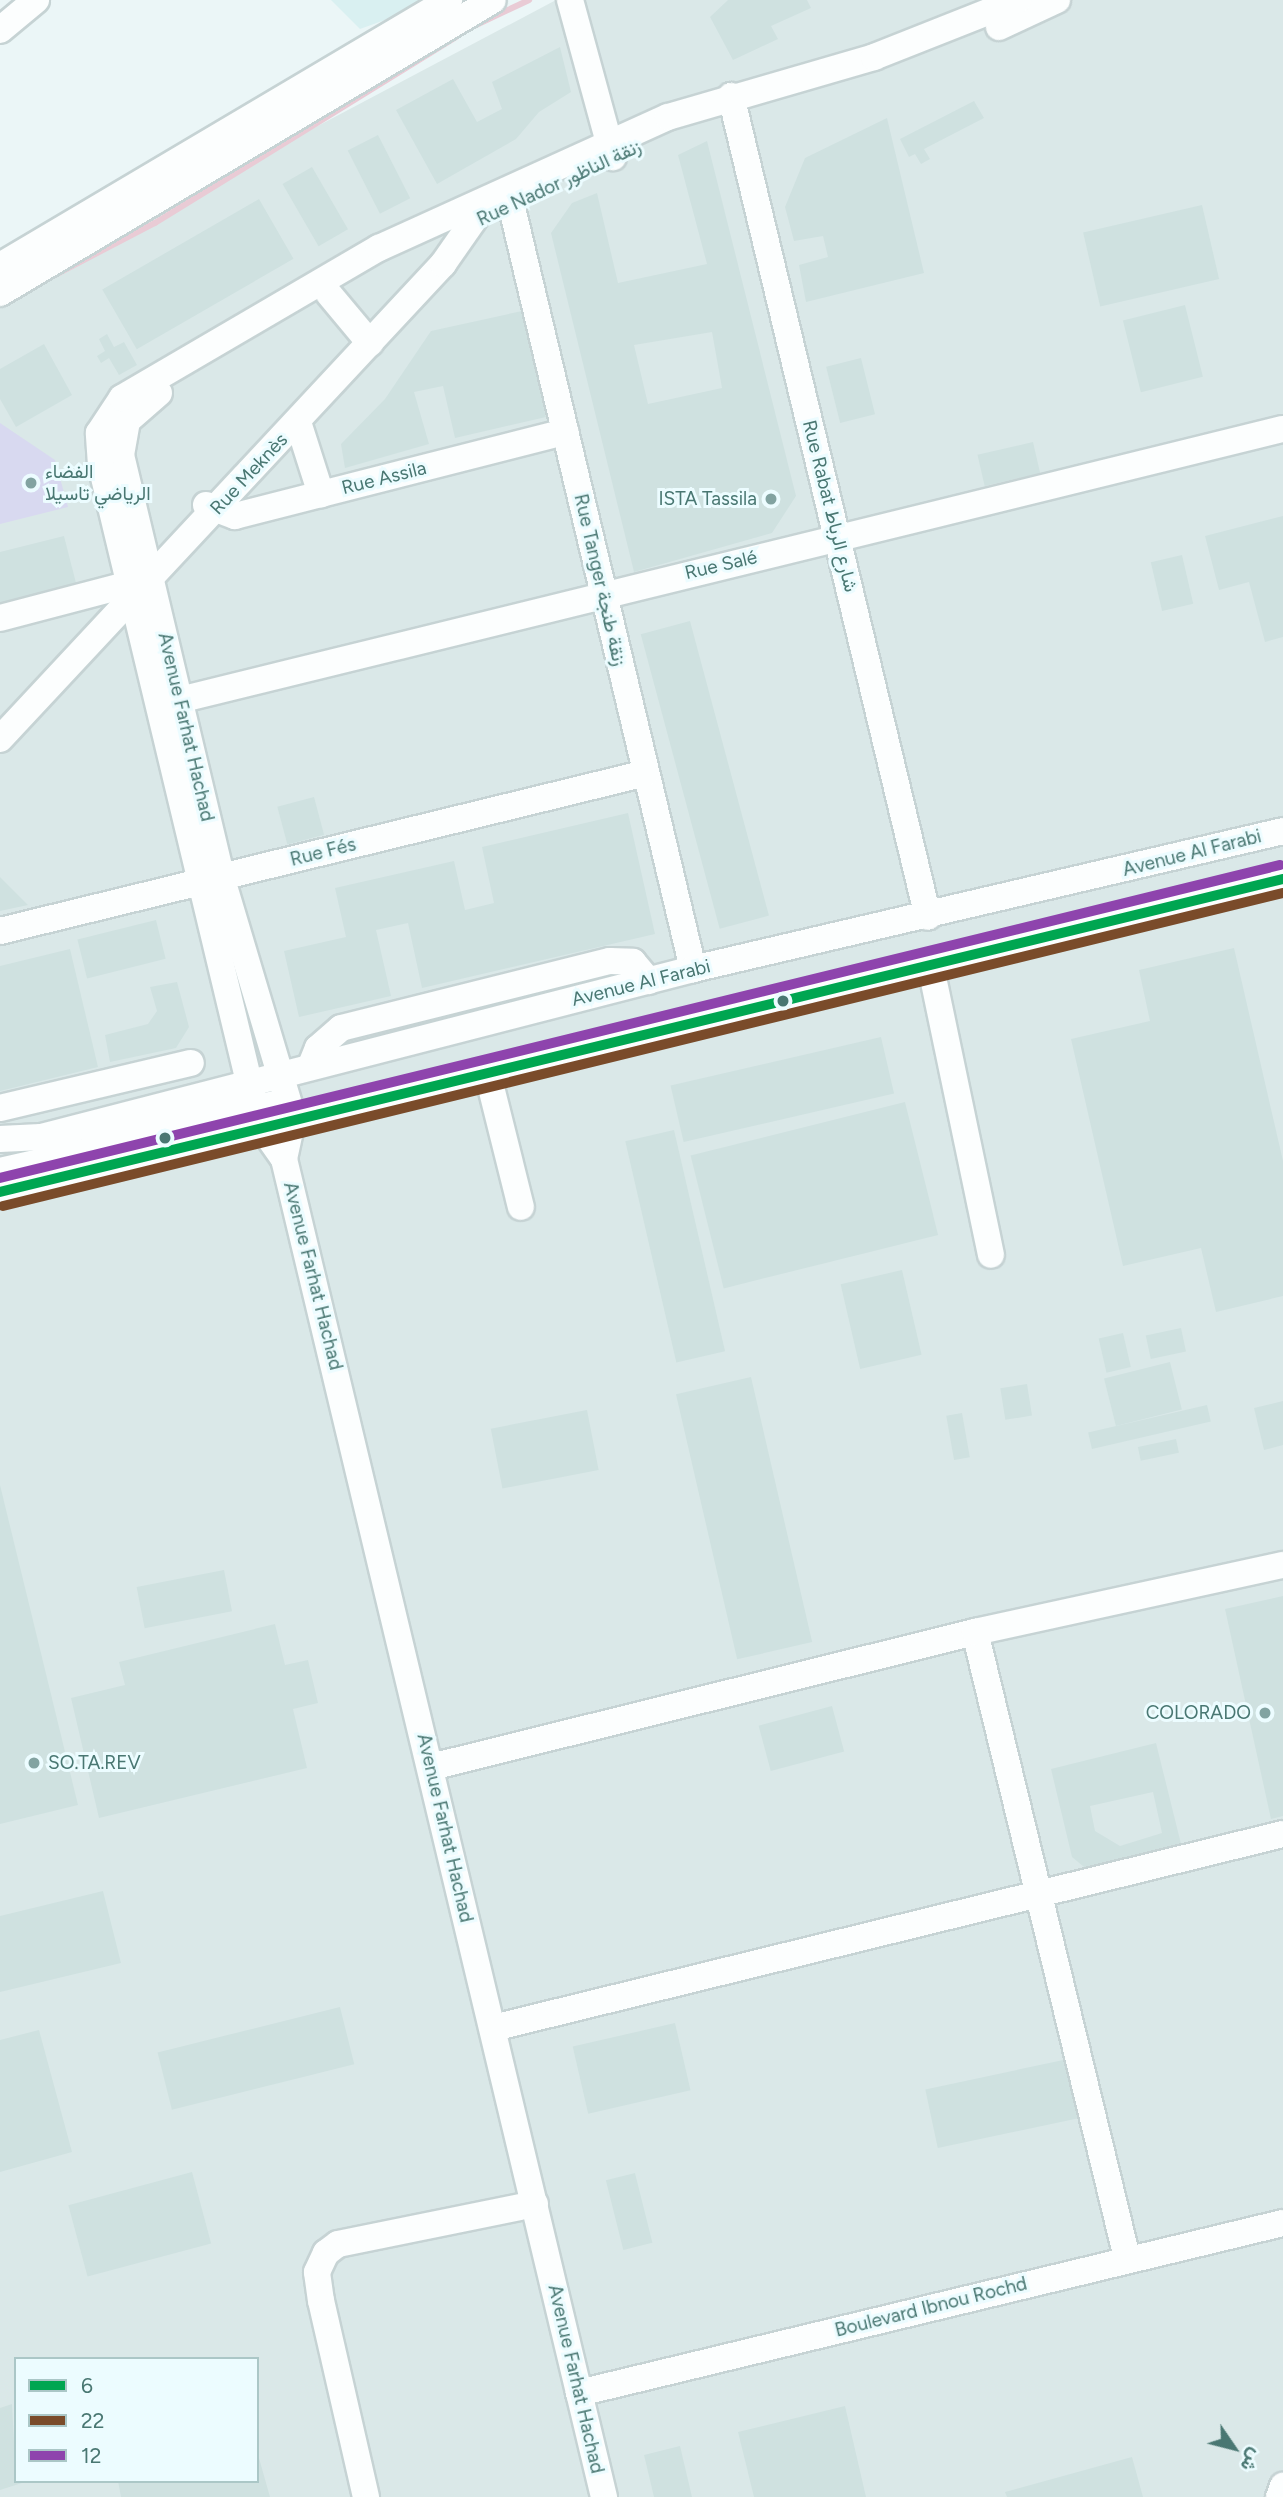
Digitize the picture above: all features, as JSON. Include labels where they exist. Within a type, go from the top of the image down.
[{"type":"street","points":[[0,30],[36,0]]},
{"type":"street","points":[[0,266],[449,0]]},
{"type":"street","points":[[0,293],[493,0]]},
{"type":"street","points":[[570,0],[618,146]]},
{"type":"street","points":[[589,0],[618,146]]},
{"type":"street","name":"Rue Nador زنقة الناظور","points":[[111,460],[127,421],[143,402],[329,294],[482,211],[618,146],[874,57],[1018,0]]},
{"type":"street","name":"Rue Nador زنقة الناظور","points":[[733,104],[898,66],[1057,0]]},
{"type":"street","name":"Rue Rabat شارع الرباط","points":[[733,104],[928,917]]},
{"type":"street","name":"Rue Nador زنقة الناظور","points":[[111,460],[101,425],[122,398],[379,248],[482,211]]},
{"type":"street","name":"Rue Meknès","points":[[0,719],[140,582],[210,509],[482,211]]},
{"type":"street","name":"Rue Tanger زنقة طنجة","points":[[482,211],[565,432],[693,969]]},
{"type":"street","points":[[329,294],[366,339]]},
{"type":"street","name":"Rue Meknès","points":[[239,477],[298,422],[366,339]]},
{"type":"street","points":[[298,422],[321,494]]},
{"type":"street","name":"Rue Salé","points":[[839,546],[1283,429]]},
{"type":"street","name":"Rue Assila","points":[[210,509],[235,516],[565,432]]},
{"type":"street","name":"Rue Salé","points":[[171,706],[839,546],[1283,447]]},
{"type":"street","name":"Avenue Farhat Hachad","points":[[111,460],[213,878],[256,1106],[284,1159],[604,2497]]},
{"type":"street","points":[[239,477],[270,508]]},
{"type":"street","points":[[0,618],[140,582]]},
{"type":"street","name":"Rue Meknès","points":[[0,739],[140,582]]},
{"type":"street","name":"Rue Fés","points":[[0,932],[646,773]]},
{"type":"street","name":"Avenue Al Farabi","points":[[0,1192],[256,1106],[281,1074],[312,1065],[693,969],[928,917],[1283,831]]},
{"type":"street","points":[[290,1107],[1283,862]]},
{"type":"street","name":"Avenue Farhat Hachad","points":[[213,878],[290,1107],[284,1159]]},
{"type":"street","name":"Avenue Al Farabi","points":[[0,1139],[41,1137],[256,1106],[290,1107],[487,1071],[1283,879]]},
{"type":"street","points":[[930,963],[991,1255]]},
{"type":"street","points":[[0,1108],[191,1063]]},
{"type":"street","points":[[487,1071],[521,1208]]},
{"type":"street","points":[[0,1165],[256,1106]]},
{"type":"street","points":[[0,1171],[256,1106]]},
{"type":"street","points":[[431,1768],[975,1632],[1283,1565]]},
{"type":"street","points":[[975,1632],[1127,2258]]},
{"type":"street","points":[[493,2028],[1038,1897],[1283,1834]]},
{"type":"street","points":[[366,2497],[321,2301],[317,2272],[326,2253],[338,2245],[535,2204]]},
{"type":"street","name":"Boulevard Ibnou Rochd","points":[[579,2393],[1127,2258],[1283,2223]]},
{"type":"street","points":[[1279,2497],[1283,2486]]},
{"type":"shaded area","points":[[331,0],[440,0],[360,29]]},
{"type":"shaded area","points":[[556,0],[1283,0],[1283,2497],[0,2497],[0,309],[161,209]]},
{"type":"shaded area","name":"الفضاء الرياضي تاسيلا","points":[[0,423],[55,460],[68,507],[0,524]]},
{"type":"building","points":[[728,0],[807,0],[811,8],[771,26],[778,39],[733,60],[710,17]]},
{"type":"building","points":[[560,47],[571,92],[539,112],[516,139],[437,184],[396,110],[453,79],[477,122],[502,109],[492,82]]},
{"type":"building","points":[[974,101],[984,118],[924,149],[930,159],[921,164],[915,154],[909,157],[900,139]]},
{"type":"building","points":[[887,118],[924,273],[806,302],[799,265],[828,257],[823,236],[794,241],[785,207],[805,158]]},
{"type":"building","points":[[378,135],[410,198],[380,214],[348,150]]},
{"type":"building","points":[[707,141],[796,496],[772,533],[634,572],[551,233],[572,203],[597,193],[618,283],[707,264],[678,155]],"holes":[[[712,332],[722,388],[648,404],[634,345]]]},
{"type":"building","points":[[312,167],[348,229],[319,246],[283,184]]},
{"type":"building","points":[[259,199],[294,259],[137,349],[102,290]]},
{"type":"building","points":[[1202,205],[1219,279],[1100,306],[1083,232]]},
{"type":"building","points":[[1185,305],[1203,377],[1141,392],[1123,320]]},
{"type":"building","points":[[522,311],[546,417],[455,438],[443,386],[414,392],[429,444],[345,468],[341,444],[385,399],[431,331]]},
{"type":"building","points":[[107,334],[114,347],[124,342],[137,365],[119,375],[109,358],[101,363],[97,356],[105,351],[99,339]]},
{"type":"building","points":[[44,344],[72,395],[16,427],[0,399],[0,369]]},
{"type":"building","points":[[861,358],[875,414],[840,423],[826,367]]},
{"type":"building","points":[[1033,442],[1040,473],[985,486],[977,455]]},
{"type":"building","points":[[1283,516],[1283,637],[1265,642],[1249,582],[1219,590],[1205,536]]},
{"type":"building","points":[[64,536],[77,587],[0,607],[0,552]]},
{"type":"building","points":[[1182,555],[1193,604],[1162,611],[1151,562]]},
{"type":"building","points":[[690,621],[769,916],[720,929],[641,634]]},
{"type":"building","points":[[314,797],[324,835],[287,845],[277,807]]},
{"type":"building","points":[[628,813],[655,934],[422,988],[408,923],[376,930],[391,996],[299,1017],[284,951],[346,937],[335,888],[454,861],[465,910],[494,903],[482,847]]},
{"type":"building","points":[[0,877],[28,905],[0,911]]},
{"type":"building","points":[[156,920],[166,959],[87,978],[77,940]]},
{"type":"building","points":[[1234,948],[1283,1161],[1283,1296],[1216,1312],[1201,1248],[1123,1266],[1071,1039],[1150,1021],[1139,970]]},
{"type":"building","points":[[70,949],[98,1067],[0,1091],[0,966]]},
{"type":"building","points":[[177,982],[189,1027],[176,1048],[110,1062],[105,1035],[148,1024],[157,1011],[150,987]]},
{"type":"building","points":[[881,1037],[894,1094],[684,1142],[671,1086]]},
{"type":"building","points":[[905,1102],[938,1235],[724,1288],[691,1155]]},
{"type":"building","points":[[674,1130],[725,1351],[676,1362],[625,1141]]},
{"type":"building","points":[[902,1270],[922,1355],[860,1369],[841,1284]]},
{"type":"building","points":[[1181,1328],[1186,1351],[1151,1359],[1146,1335]]},
{"type":"building","points":[[1123,1333],[1131,1367],[1107,1373],[1099,1339]]},
{"type":"building","points":[[1170,1362],[1182,1410],[1116,1426],[1104,1378]]},
{"type":"building","points":[[751,1377],[812,1642],[737,1659],[676,1394]]},
{"type":"building","points":[[1027,1384],[1032,1416],[1005,1420],[1000,1388]]},
{"type":"building","points":[[1283,1401],[1283,1445],[1264,1450],[1254,1408]]},
{"type":"building","points":[[1207,1405],[1211,1422],[1092,1449],[1088,1432]]},
{"type":"building","points":[[587,1410],[599,1470],[502,1489],[491,1429]]},
{"type":"building","points":[[962,1413],[970,1457],[954,1460],[946,1416]]},
{"type":"building","points":[[1176,1439],[1179,1453],[1141,1461],[1138,1447]]},
{"type":"building","name":"SO.TA.REV","points":[[0,1485],[78,1805],[0,1824]]},
{"type":"building","points":[[224,1570],[232,1611],[145,1628],[137,1587]]},
{"type":"building","name":"COLORADO","points":[[1283,1596],[1283,1816],[1271,1819],[1225,1609]]},
{"type":"building","points":[[275,1624],[285,1665],[308,1660],[318,1703],[293,1709],[307,1768],[99,1818],[71,1698],[125,1685],[119,1662]]},
{"type":"building","points":[[832,1706],[844,1751],[771,1771],[759,1726]]},
{"type":"building","points":[[1156,1743],[1184,1856],[1095,1876],[1072,1857],[1051,1769]],"holes":[[[1153,1792],[1162,1833],[1120,1846],[1095,1831],[1090,1806]]]},
{"type":"building","points":[[103,1891],[121,1963],[0,1992],[0,1916]]},
{"type":"building","points":[[340,2007],[354,2064],[172,2110],[158,2052]]},
{"type":"building","points":[[675,2023],[691,2090],[588,2114],[573,2047]]},
{"type":"building","points":[[39,2030],[72,2152],[0,2172],[0,2040]]},
{"type":"building","points":[[1073,2058],[1085,2117],[938,2148],[925,2089]]},
{"type":"building","points":[[192,2172],[211,2243],[88,2277],[68,2205]]},
{"type":"building","points":[[635,2173],[652,2243],[623,2250],[606,2180]]},
{"type":"building","points":[[12,2404],[14,2483],[22,2483],[0,2490],[0,2408]]},
{"type":"building","points":[[845,2406],[866,2497],[754,2497],[738,2432]]},
{"type":"building","points":[[680,2446],[692,2497],[654,2497],[644,2455]]},
{"type":"building","points":[[1132,2457],[1143,2497],[1007,2497],[1005,2492]]},
{"type":"building","points":[[259,2458],[270,2497],[121,2497],[118,2483],[259,2483]]},
{"type":"waterway","points":[[474,26],[529,0]]},
{"type":"waterway","points":[[53,276],[155,223],[456,37]]},
{"type":"transit line","name":"12","points":[[0,1178],[1280,865]]},
{"type":"transit line","name":"6","points":[[0,1192],[1283,879]]},
{"type":"transit line","name":"22","points":[[3,1206],[1283,893]]},
{"type":"place","name":"الفضاء الرياضي تاسيلا","points":[[31,483]]},
{"type":"place","name":"ISTA Tassila","points":[[771,499]]},
{"type":"place","name":"COLORADO","points":[[1265,1713]]},
{"type":"place","name":"SO.TA.REV","points":[[34,1763]]}]
